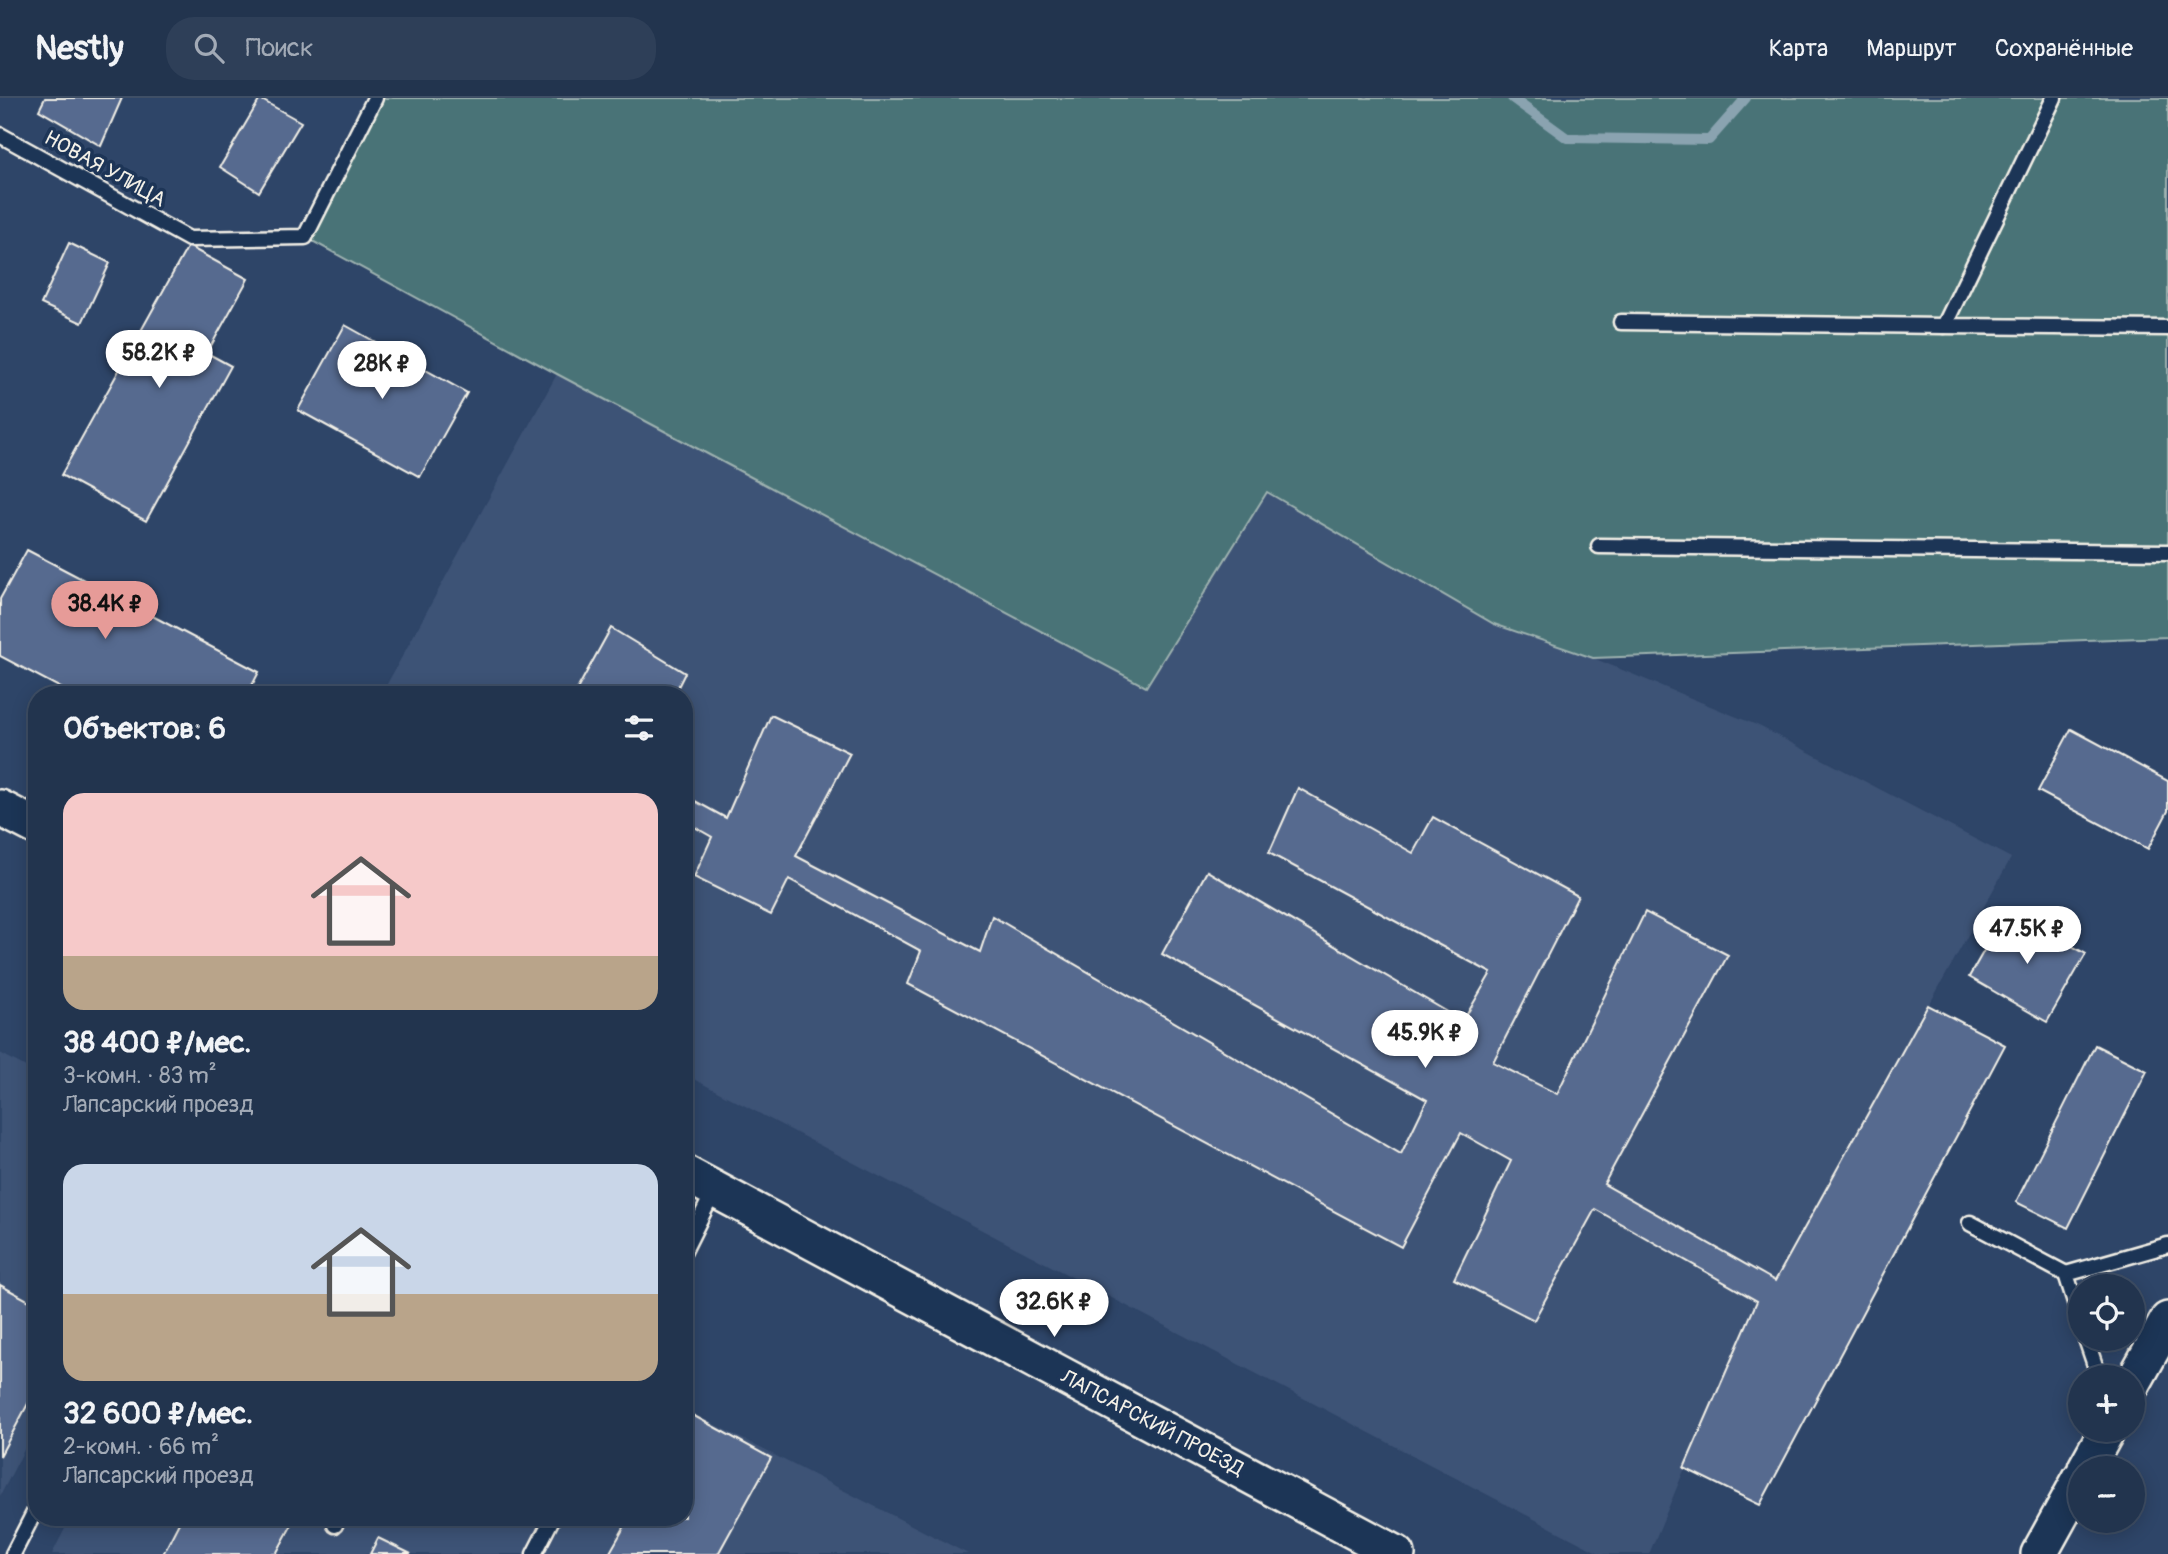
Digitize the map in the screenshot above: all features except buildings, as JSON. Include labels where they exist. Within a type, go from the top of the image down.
[{"type":"street","points":[[0,808],[28,822]]},
{"type":"street","name":"ЛАПСАРСКИЙ ПРОЕЗД","points":[[693,1178],[1396,1554]]},
{"type":"street","points":[[2143,1365],[2168,1320]]},
{"type":"street","points":[[2039,1554],[2068,1502]]},
{"type":"lane","name":"НОВАЯ УЛИЦА","points":[[0,135],[189,239],[305,237],[375,98]]},
{"type":"lane","points":[[1944,326],[2054,98]]},
{"type":"lane","points":[[1621,322],[2168,328]]},
{"type":"lane","points":[[1600,546],[2168,552]]},
{"type":"lane","points":[[693,1233],[715,1189]]},
{"type":"lane","points":[[1970,1223],[2066,1274],[2168,1245]]},
{"type":"lane","points":[[2066,1274],[2068,1280]]},
{"type":"lane","points":[[13,1554],[28,1525]]},
{"type":"lane","points":[[534,1554],[548,1526]]},
{"type":"shaded area","points":[[557,374],[1146,686],[1267,492],[1494,624],[1593,658],[1759,726],[2011,858],[1929,1005],[2005,1045],[1760,1505],[1685,1468],[1649,1554],[1601,1554],[693,1079],[693,686],[386,686]]},
{"type":"shaded area","points":[[0,1053],[28,1068],[28,1442],[0,1496]]},
{"type":"shaded area","points":[[693,1414],[968,1554],[52,1554],[66,1526],[693,1526]]},
{"type":"green space","points":[[375,98],[2168,98],[2168,637],[1593,658],[1494,624],[1267,492],[1146,687],[305,237]]},
{"type":"waterway","points":[[1512,98],[1567,138],[1709,140],[1746,98]]}]
